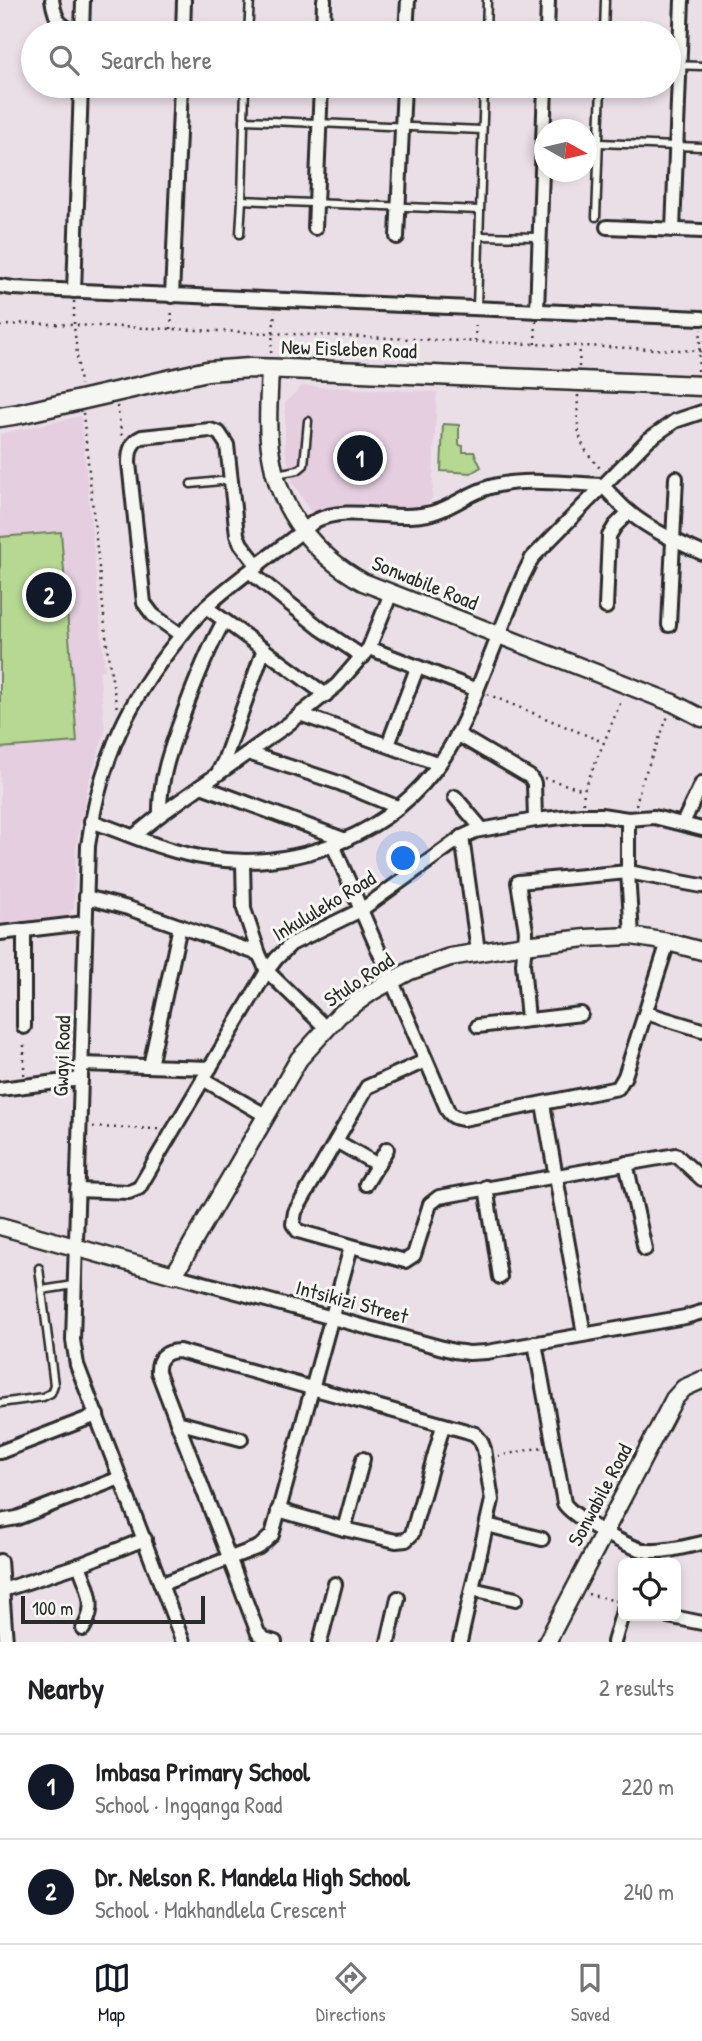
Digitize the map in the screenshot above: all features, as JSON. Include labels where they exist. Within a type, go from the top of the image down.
[{"type":"main road","name":"New Eisleben Road","points":[[0,417],[207,371],[271,362],[699,386]]},
{"type":"street","points":[[52,0],[57,21]]},
{"type":"street","points":[[81,21],[83,0]]},
{"type":"street","points":[[183,21],[184,0]]},
{"type":"street","points":[[323,21],[324,0]]},
{"type":"street","points":[[407,21],[408,0]]},
{"type":"street","points":[[547,21],[548,0]]},
{"type":"street","points":[[679,21],[682,0]]},
{"type":"street","points":[[74,291],[81,98]]},
{"type":"street","points":[[172,301],[180,98]]},
{"type":"street","points":[[315,228],[320,98]]},
{"type":"street","points":[[397,237],[403,98]]},
{"type":"street","points":[[537,315],[544,98]]},
{"type":"street","points":[[673,230],[675,98]]},
{"type":"street","points":[[607,227],[702,231]]},
{"type":"street","points":[[0,286],[172,301],[276,300],[477,309],[537,315],[702,318],[702,313]]},
{"type":"street","name":"Sonwabile Road","points":[[271,362],[269,438],[275,475],[295,521],[321,552],[346,572],[391,593],[673,703],[702,718]]},
{"type":"street","points":[[92,821],[188,854],[243,862],[305,855],[364,831],[397,807],[427,780],[439,764],[457,734],[477,690],[532,558],[662,429],[675,421],[702,412]]},
{"type":"street","points":[[181,635],[153,615],[144,603],[129,463],[131,447],[142,437],[215,431],[225,441],[237,536],[254,569],[320,628],[366,652],[477,690]]},
{"type":"street","points":[[669,625],[676,478]]},
{"type":"street","points":[[606,482],[629,512],[672,539],[702,553]]},
{"type":"street","name":"Gwayi Road","points":[[183,1642],[74,1353],[86,897],[92,821],[103,773],[126,715],[151,674],[181,635],[206,607],[315,521],[333,515],[404,517],[432,514],[445,510],[485,488],[502,484],[606,482]]},
{"type":"street","points":[[606,607],[609,536],[629,512]]},
{"type":"street","points":[[134,836],[326,695],[366,652],[391,593]]},
{"type":"street","points":[[206,607],[326,695]]},
{"type":"street","points":[[160,815],[159,801],[166,761],[201,666],[224,621]]},
{"type":"street","points":[[218,774],[264,649]]},
{"type":"street","points":[[388,746],[417,668]]},
{"type":"street","points":[[300,714],[439,764]]},
{"type":"street","points":[[457,734],[525,773],[534,783],[534,820]]},
{"type":"street","points":[[248,753],[329,780],[397,807]]},
{"type":"street","points":[[682,823],[702,783]]},
{"type":"street","points":[[201,786],[346,840]]},
{"type":"street","points":[[454,797],[482,829]]},
{"type":"street","name":"Inkululeko Road","points":[[77,1190],[129,1192],[142,1185],[276,959],[291,944],[361,910],[462,837],[482,829],[582,815],[630,819],[654,817],[702,829]]},
{"type":"street","points":[[630,819],[628,872],[632,936]]},
{"type":"street","points":[[462,837],[478,951]]},
{"type":"street","points":[[333,845],[425,1061],[448,1111],[458,1119],[618,1088],[625,1076],[668,942]]},
{"type":"street","points":[[243,862],[244,909],[267,971],[326,1028]]},
{"type":"street","points":[[528,1019],[523,964],[526,931],[518,882],[628,872],[702,886]]},
{"type":"street","points":[[86,897],[128,908],[259,954]]},
{"type":"street","points":[[0,933],[85,923]]},
{"type":"street","points":[[150,1066],[180,926]]},
{"type":"street","points":[[24,930],[24,1027]]},
{"type":"street","name":"Stulo Road","points":[[174,1275],[299,1059],[326,1028],[356,1002],[391,980],[428,964],[478,951],[586,938],[632,936],[702,951]]},
{"type":"street","points":[[646,1013],[702,1030]]},
{"type":"street","points":[[478,1026],[580,1014]]},
{"type":"street","points":[[425,1061],[367,1087],[295,1212],[295,1228],[302,1233],[401,1261],[414,1255],[428,1208],[433,1200],[439,1197],[676,1155],[702,1179]]},
{"type":"street","points":[[81,1064],[150,1066],[206,1073],[265,1115]]},
{"type":"street","points":[[0,1089],[81,1079]]},
{"type":"street","points":[[543,1104],[584,1334]]},
{"type":"street","points":[[336,1141],[377,1165]]},
{"type":"street","points":[[366,1184],[387,1149]]},
{"type":"street","points":[[626,1163],[645,1249]]},
{"type":"street","points":[[486,1187],[500,1277]]},
{"type":"street","name":"Intsikizi Street","points":[[0,1226],[462,1352],[487,1352],[701,1313]]},
{"type":"street","points":[[162,1584],[259,1546],[272,1535],[351,1247]]},
{"type":"street","points":[[535,1343],[566,1507],[604,1531],[645,1551],[702,1544]]},
{"type":"street","points":[[275,1642],[258,1633],[158,1372],[162,1356],[173,1351],[475,1434],[481,1441],[492,1494],[460,1642]]},
{"type":"street","name":"Sonwabile Road","points":[[547,1642],[678,1394],[684,1388],[702,1380]]},
{"type":"street","points":[[0,1452],[97,1415]]},
{"type":"street","points":[[177,1422],[241,1439]]},
{"type":"street","points":[[278,1510],[344,1529],[396,1541],[406,1540],[412,1534],[443,1426]]},
{"type":"street","points":[[344,1529],[363,1459]]},
{"type":"street","points":[[0,1521],[17,1518],[121,1478]]},
{"type":"street","points":[[487,1525],[542,1539]]},
{"type":"street","points":[[3,1591],[145,1539]]},
{"type":"street","points":[[0,1561],[6,1642]]},
{"type":"street","points":[[79,1565],[91,1601],[89,1620],[83,1629]]},
{"type":"street","points":[[320,1642],[335,1584]]},
{"type":"street","points":[[472,1589],[516,1599]]},
{"type":"street","points":[[388,1642],[398,1598]]},
{"type":"street","points":[[681,1619],[702,1623]]},
{"type":"street","points":[[614,1642],[619,1621]]},
{"type":"lane","points":[[249,21],[250,0]]},
{"type":"lane","points":[[486,21],[487,0]]},
{"type":"lane","points":[[604,21],[605,0]]},
{"type":"lane","points":[[681,65],[702,66]]},
{"type":"lane","points":[[240,234],[245,98]]},
{"type":"lane","points":[[477,309],[483,98]]},
{"type":"lane","points":[[596,218],[601,98]]},
{"type":"lane","points":[[244,120],[482,130]]},
{"type":"lane","points":[[599,142],[702,147]]},
{"type":"lane","points":[[242,200],[479,210]]},
{"type":"lane","points":[[479,236],[539,237]]},
{"type":"lane","points":[[275,475],[298,470],[304,465],[308,421]]},
{"type":"lane","points":[[191,484],[230,480]]},
{"type":"lane","points":[[0,1403],[43,1397],[53,1390],[55,1381],[39,1268]]},
{"type":"lane","points":[[42,1290],[74,1285]]},
{"type":"path","points":[[74,291],[74,325],[80,387]]},
{"type":"path","points":[[271,362],[276,300]]},
{"type":"path","points":[[171,329],[172,301]]},
{"type":"path","points":[[475,342],[477,309]]},
{"type":"path","points":[[536,344],[537,315]]},
{"type":"path","points":[[699,386],[702,318]]},
{"type":"path","points":[[0,326],[26,323],[701,351]]},
{"type":"path","points":[[580,346],[578,430],[582,445],[606,482]]},
{"type":"path","points":[[116,391],[121,433],[123,440],[131,447]]},
{"type":"path","points":[[83,411],[108,655],[117,709]]},
{"type":"path","points":[[582,815],[584,790],[627,686]]},
{"type":"path","points":[[477,690],[604,742]]},
{"type":"path","points":[[630,819],[673,703]]},
{"type":"path","points":[[534,783],[538,776],[584,790]]},
{"type":"path","points":[[24,1027],[24,1086]]},
{"type":"path","points":[[79,1126],[173,1130]]},
{"type":"path","points":[[485,1458],[554,1445]]},
{"type":"path","points":[[574,1589],[618,1605]]},
{"type":"shaded area","points":[[302,386],[437,392],[432,499],[421,510],[324,506],[311,512],[292,481],[285,449],[285,403]]},
{"type":"shaded area","points":[[81,416],[105,670],[99,671],[105,732],[88,785],[76,848],[74,908],[68,916],[0,924],[0,434]]},
{"type":"green space","points":[[443,424],[459,425],[459,445],[463,446],[463,452],[474,452],[481,467],[471,473],[441,471]]},
{"type":"green space","points":[[61,532],[77,742],[0,748],[0,537]]},
{"type":"place","name":"Imbasa Primary School","points":[[360,458]]},
{"type":"place","name":"Dr. Nelson R. Mandela High School","points":[[49,595]]}]
